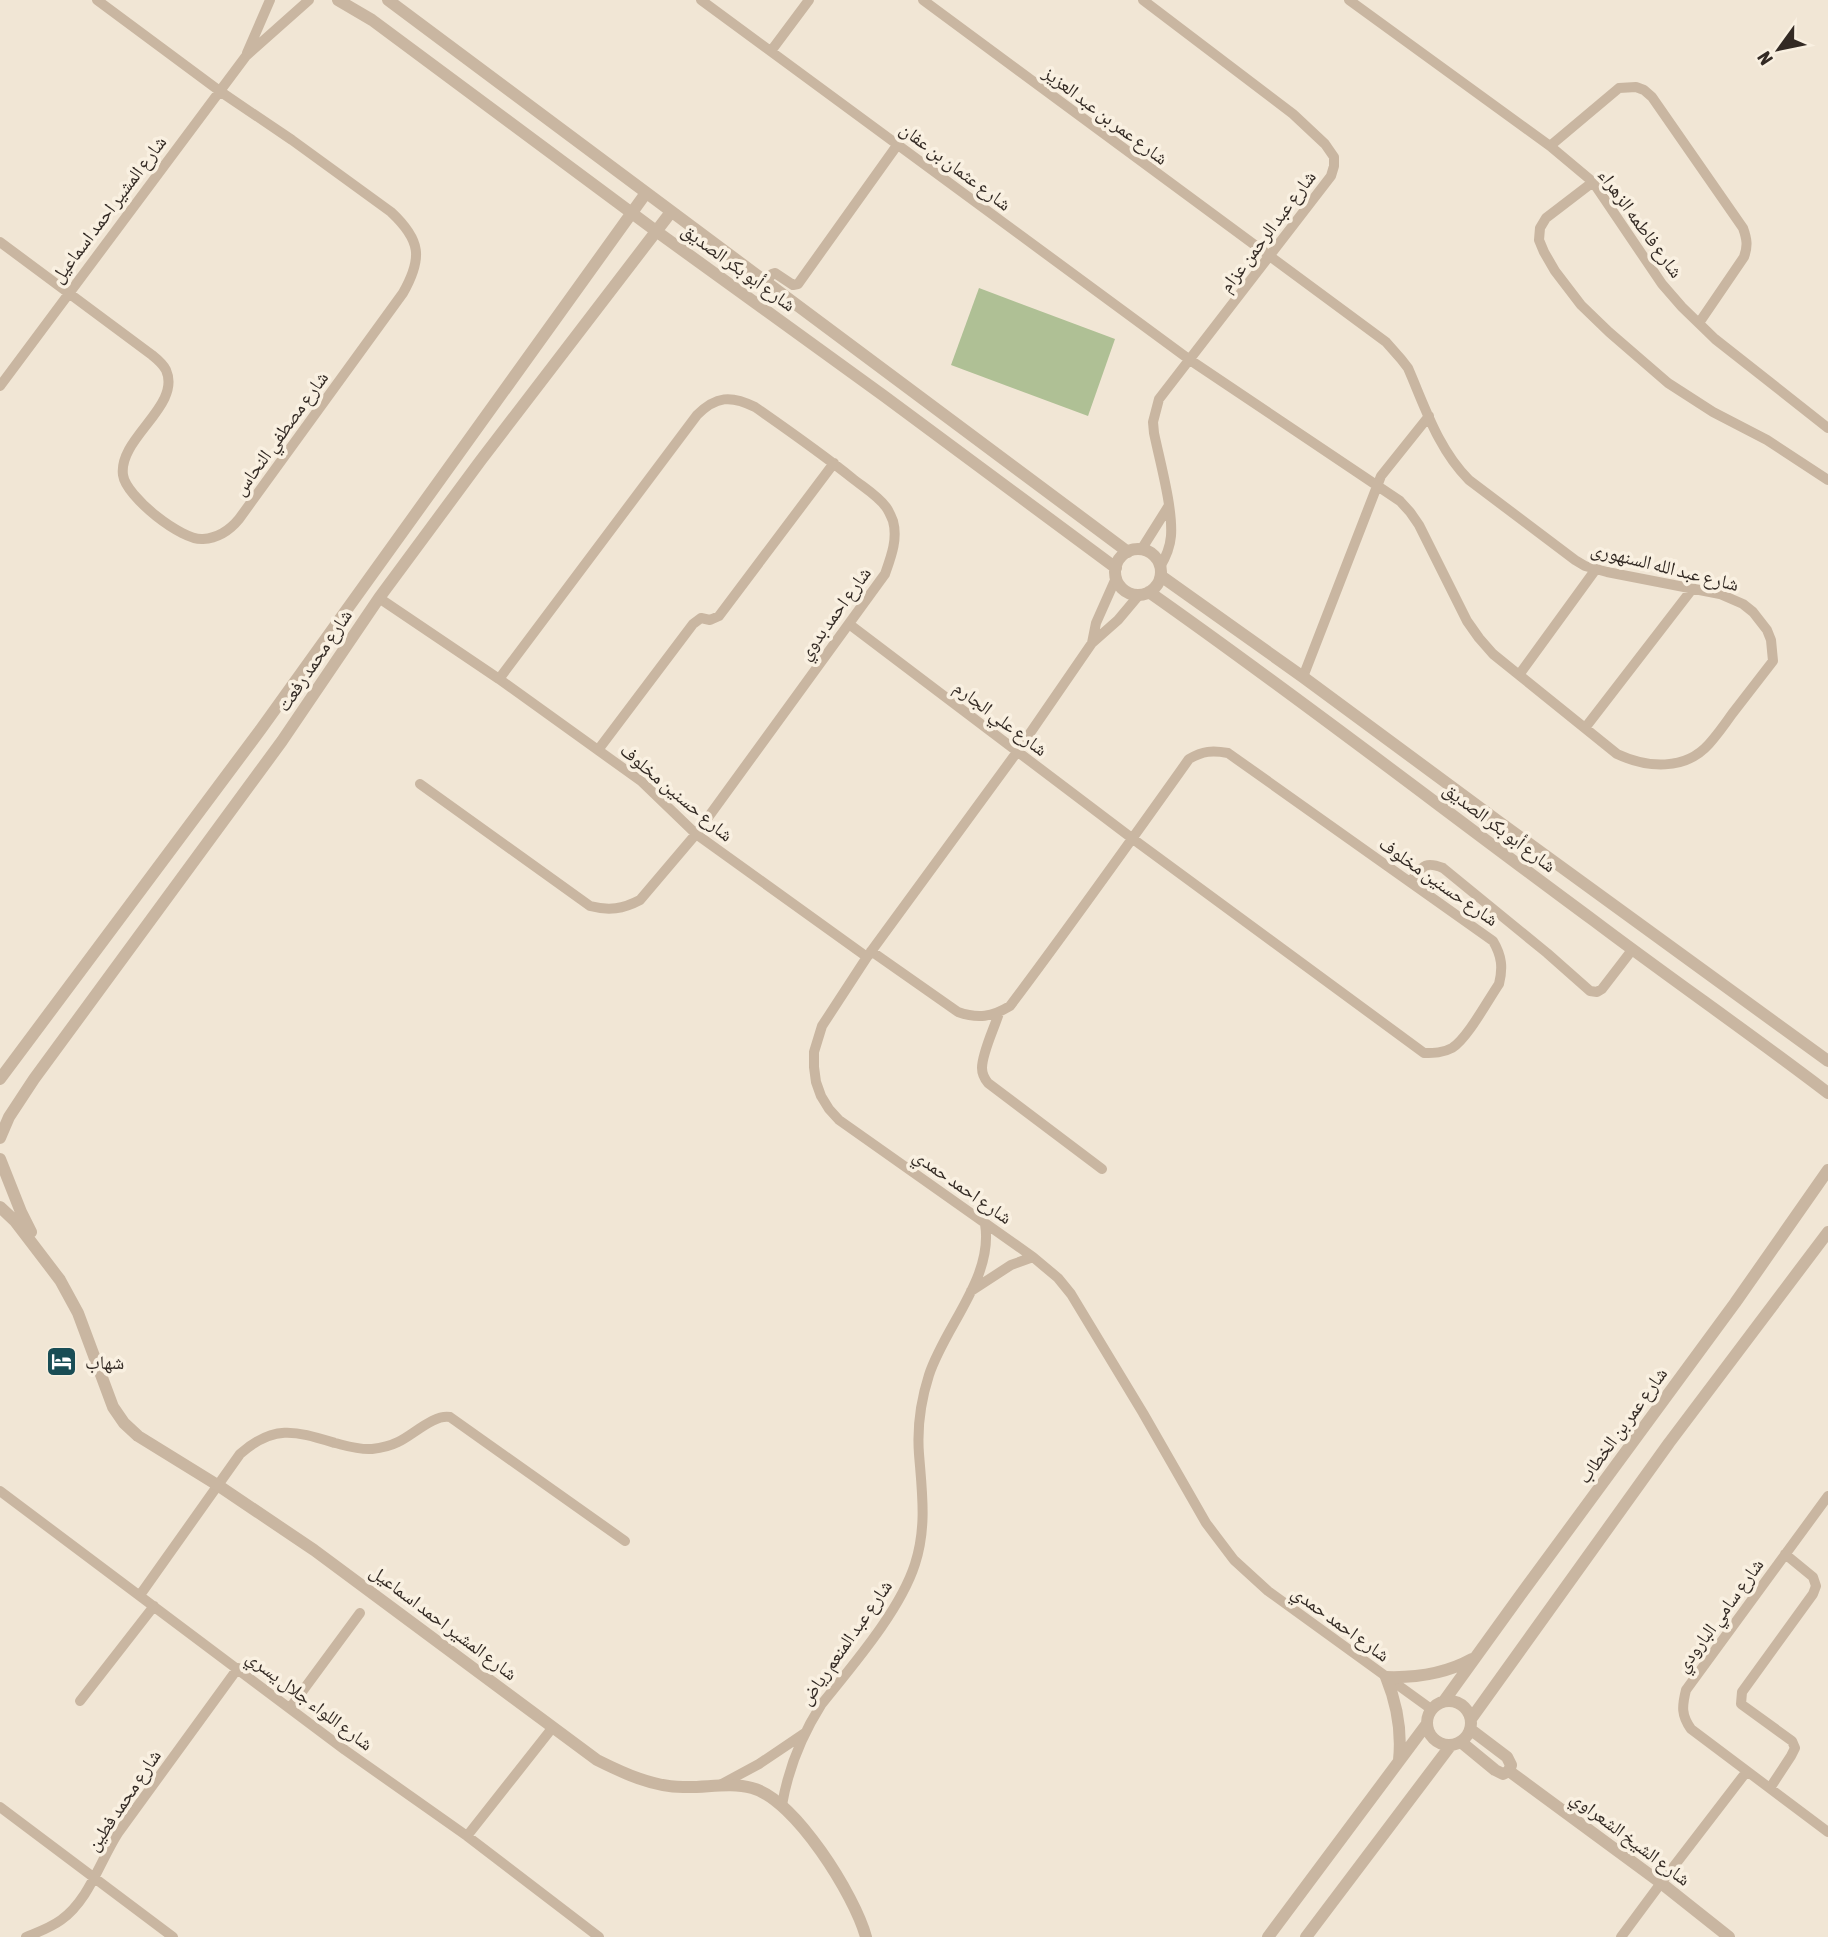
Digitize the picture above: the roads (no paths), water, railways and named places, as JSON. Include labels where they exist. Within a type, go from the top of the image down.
[{"type":"street","points":[[97,0],[220,92]]},
{"type":"street","name":"شارع المشير احمد اسماعيل","points":[[246,56],[270,0]]},
{"type":"street","name":"شارع المشير احمد اسماعيل","points":[[0,386],[246,56],[309,0]]},
{"type":"street","name":"شارع أبو بكر الصديق","points":[[338,0],[372,20],[631,213],[884,396],[1116,573]]},
{"type":"street","name":"شارع أبو بكر الصديق","points":[[388,0],[1128,552]]},
{"type":"street","name":"شارع عثمان بن عفان","points":[[701,0],[1190,360]]},
{"type":"street","points":[[771,51],[809,0]]},
{"type":"street","name":"شارع عمر بن عبد العزيز","points":[[923,0],[1269,257]]},
{"type":"street","name":"شارع عبد الرحمن عزام","points":[[1143,0],[1293,114],[1325,144],[1334,157],[1331,176],[1159,399],[1155,410],[1154,433],[1171,537],[1161,572]]},
{"type":"street","name":"شارع فاطمه الزهراء","points":[[1349,0],[1550,146],[1593,182],[1662,284],[1699,323],[1715,339],[1828,428]]},
{"type":"street","points":[[1550,146],[1619,88],[1636,87],[1652,97],[1743,228],[1747,238],[1744,257],[1699,323]]},
{"type":"street","name":"شارع مصطفي النحاس","points":[[68,293],[152,355],[167,371],[169,381],[163,402],[124,460],[123,477],[131,493],[147,508],[188,536],[202,540],[229,531],[403,293],[416,261],[416,248],[413,237],[391,212],[220,92]]},
{"type":"street","points":[[766,282],[775,272],[793,285],[798,285],[898,144]]},
{"type":"street","points":[[1593,182],[1546,218],[1540,228],[1539,240],[1544,252],[1581,305],[1668,383],[1713,412],[1767,440],[1828,480]]},
{"type":"street","name":"شارع محمد رفعت","points":[[0,1079],[261,729],[646,193]]},
{"type":"street","name":"شارع محمد رفعت","points":[[0,1138],[9,1117],[34,1079],[270,758],[379,598],[671,212]]},
{"type":"street","points":[[0,243],[68,293]]},
{"type":"street","name":"شارع عبد الله السنهورى","points":[[1190,360],[1400,501],[1410,512],[1467,621],[1479,638],[1493,654],[1618,754],[1635,762],[1654,765],[1673,764],[1691,757],[1707,746],[1773,662],[1767,630],[1753,611],[1732,597],[1596,569],[1575,561],[1469,480],[1448,456],[1408,368],[1394,350],[1269,257]]},
{"type":"street","name":"شارع احمد بدوي","points":[[420,784],[590,905],[616,909],[640,900],[696,834],[885,574],[892,556],[895,531],[892,519],[886,507],[834,463],[755,407],[731,398],[718,400],[697,415],[499,679]]},
{"type":"street","points":[[1303,677],[1381,476],[1429,416]]},
{"type":"street","points":[[598,750],[693,624],[701,618],[710,620],[719,617],[834,463]]},
{"type":"street","points":[[1141,550],[1168,507]]},
{"type":"street","points":[[1141,550],[1154,556],[1161,572],[1157,586],[1144,594],[1130,594],[1123,589],[1116,573],[1120,559],[1128,552],[1141,550]]},
{"type":"street","points":[[1519,675],[1596,569]]},
{"type":"street","name":"شارع أبو بكر الصديق","points":[[1161,572],[1828,1061]]},
{"type":"street","name":"شارع احمد حمدي","points":[[1092,643],[1096,623],[1116,573]]},
{"type":"street","points":[[1586,728],[1693,588]]},
{"type":"street","name":"شارع أبو بكر الصديق","points":[[1144,594],[1243,659],[1828,1093]]},
{"type":"street","name":"شارع احمد حمدي","points":[[1144,594],[1092,643],[1017,752],[869,954],[817,1038],[814,1052],[816,1082],[821,1096],[839,1121],[1033,1257],[1058,1278],[1071,1294],[1137,1402],[1206,1523],[1234,1560],[1268,1591],[1431,1709]]},
{"type":"street","name":"شارع حسنين مخلوف","points":[[379,598],[499,679],[641,781],[696,834],[869,954],[958,1012],[971,1017],[985,1017],[1010,1006],[1189,759],[1201,752],[1214,750],[1228,753],[1493,941],[1502,961],[1499,984],[1460,1042],[1450,1050],[1437,1054],[1424,1053],[1133,839]]},
{"type":"street","name":"شارع علي الجارم","points":[[849,624],[1133,839]]},
{"type":"street","points":[[261,729],[270,738],[282,741]]},
{"type":"street","points":[[250,744],[270,758]]},
{"type":"street","points":[[1410,882],[1426,865],[1432,864],[1443,869],[1590,991],[1597,992],[1602,989],[1632,950]]},
{"type":"street","points":[[999,1013],[983,1061],[982,1073],[988,1083],[1102,1169]]},
{"type":"street","name":"شارع المشير احمد اسماعيل","points":[[0,1159],[21,1212],[78,1313],[113,1407],[124,1423],[138,1436],[314,1550],[597,1760],[624,1774],[653,1783],[680,1787],[749,1787],[761,1791],[782,1805],[833,1868],[852,1900],[866,1937]]},
{"type":"street","name":"شارع عمر بن الخطاب","points":[[1444,1701],[1735,1303],[1828,1170]]},
{"type":"street","name":"شارع المشير احمد اسماعيل","points":[[0,1207],[15,1221],[46,1260]]},
{"type":"street","name":"شارع عبد المنعم رياض","points":[[782,1805],[790,1771],[821,1705],[892,1611],[915,1565],[922,1540],[924,1514],[919,1451],[923,1401],[938,1352],[971,1291],[986,1251],[985,1224]]},
{"type":"street","points":[[1306,1937],[1456,1744],[1465,1738],[1470,1724],[1677,1433],[1828,1232]]},
{"type":"street","name":"شارع عبد المنعم رياض","points":[[971,1291],[1000,1270],[1033,1257]]},
{"type":"street","points":[[140,1595],[240,1454],[252,1443],[283,1432],[299,1432],[353,1448],[369,1449],[400,1441],[445,1416],[455,1420],[625,1541]]},
{"type":"street","name":"شارع اللواء جلال يسري","points":[[0,1491],[345,1749],[467,1836],[599,1937]]},
{"type":"street","name":"شارع سامي البارودي","points":[[1826,1503],[1784,1554],[1686,1690],[1683,1704],[1684,1719],[1691,1729],[1828,1832]]},
{"type":"street","points":[[1770,1788],[1795,1748],[1792,1741],[1741,1704],[1740,1699],[1742,1692],[1813,1594],[1816,1586],[1813,1577],[1784,1554]]},
{"type":"street","points":[[80,1701],[154,1606]]},
{"type":"street","points":[[290,1707],[359,1613]]},
{"type":"street","points":[[1398,1763],[1398,1719],[1394,1697],[1386,1677],[1425,1675],[1451,1669],[1475,1658]]},
{"type":"street","name":"شارع محمد فطين","points":[[26,1937],[62,1920],[79,1900],[118,1833],[238,1668]]},
{"type":"street","points":[[1456,1744],[1440,1744],[1429,1734],[1426,1719],[1431,1709],[1444,1701],[1462,1705],[1470,1724]]},
{"type":"street","name":"شارع الشيخ الشعراوي","points":[[1456,1744],[1495,1770],[1503,1774],[1509,1771],[1511,1765],[1507,1757],[1470,1724]]},
{"type":"street","points":[[1268,1937],[1426,1725]]},
{"type":"street","points":[[467,1836],[552,1727]]},
{"type":"street","name":"شارع عبد المنعم رياض","points":[[718,1786],[782,1750],[807,1731]]},
{"type":"street","name":"شارع الشيخ الشعراوي","points":[[1509,1771],[1661,1882],[1729,1937]]},
{"type":"street","points":[[1621,1937],[1747,1771]]},
{"type":"street","points":[[0,1807],[173,1937]]},
{"type":"place","name":"شهاب","points":[[62,1362]]}]
